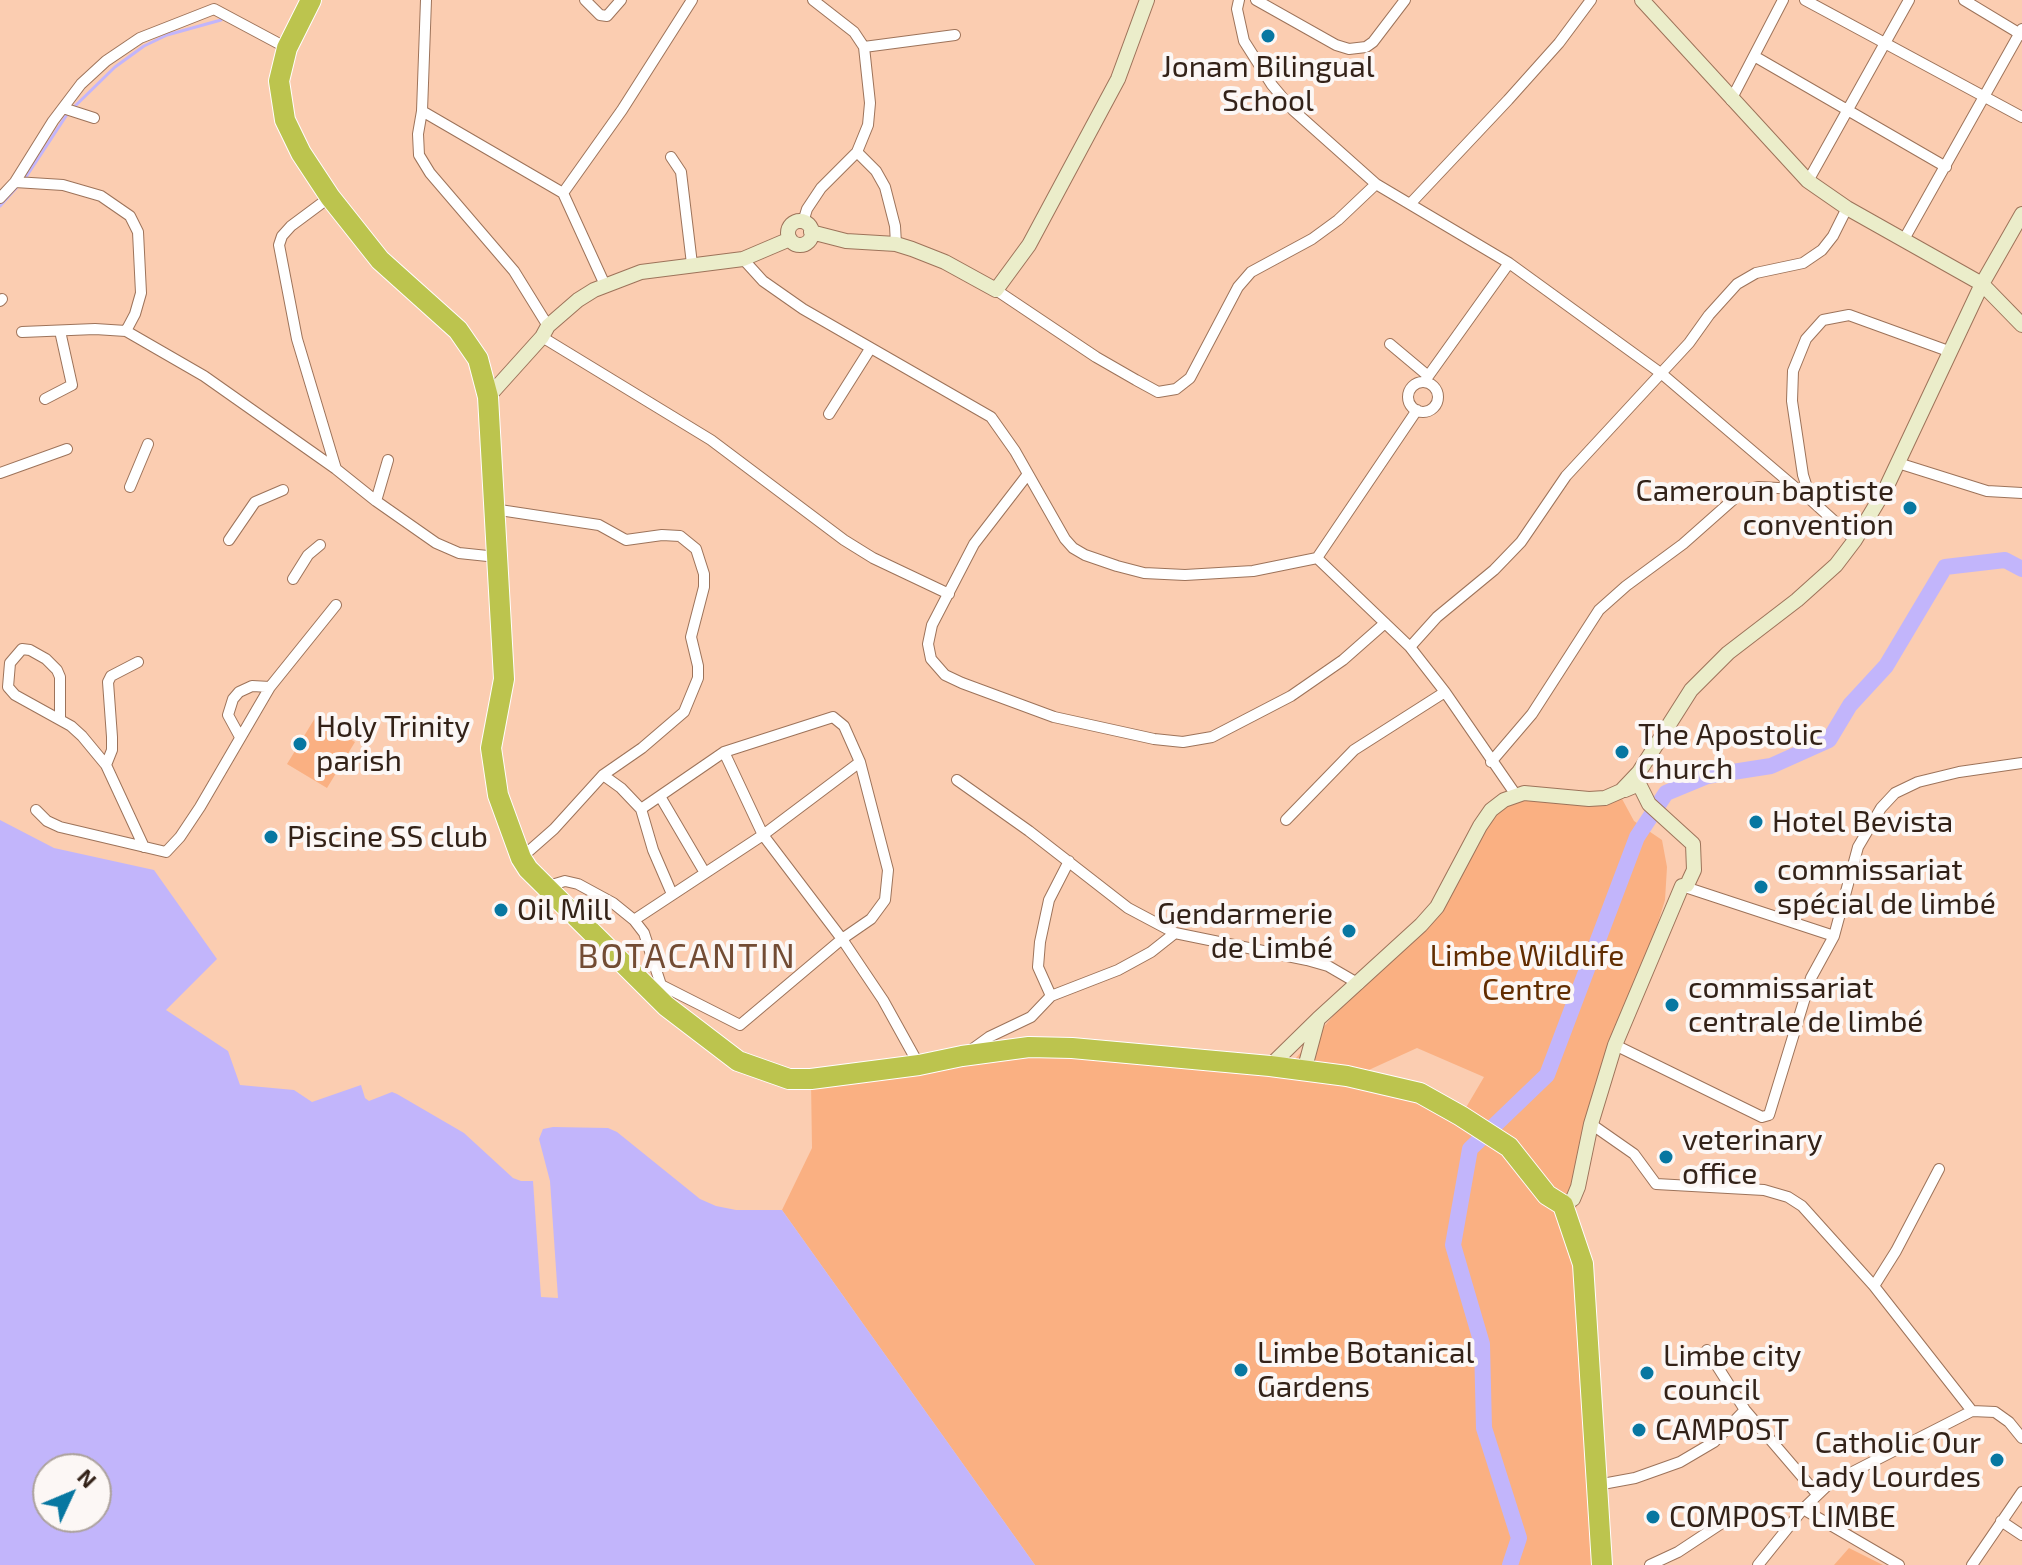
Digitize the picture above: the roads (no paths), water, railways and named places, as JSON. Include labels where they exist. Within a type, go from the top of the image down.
[{"type":"highway","points":[[311,0],[287,48],[279,81],[285,120],[301,153],[330,197],[380,260],[458,330],[478,359],[488,397],[504,679],[491,748],[498,795],[521,858],[545,887],[666,1006],[738,1061],[789,1079],[919,1065],[1029,1047],[1270,1066],[1347,1076],[1407,1089],[1435,1100],[1509,1147],[1547,1195],[1563,1205],[1583,1264],[1602,1565]]},
{"type":"street","points":[[426,0],[419,155],[430,173],[514,271],[545,332],[711,440],[844,540],[873,558],[949,594]]},
{"type":"street","points":[[585,0],[600,15],[607,16],[621,0]]},
{"type":"street","points":[[563,193],[622,110],[692,0]]},
{"type":"street","points":[[488,397],[545,332],[578,300],[605,285],[641,272],[743,259],[790,239],[796,245],[805,244],[807,209],[821,188],[857,152],[870,116],[864,47],[854,32],[813,0]]},
{"type":"street","points":[[996,290],[1033,238],[1118,79],[1147,0]]},
{"type":"street","points":[[1239,0],[1237,9],[1244,41],[1272,85],[1317,134],[1376,184],[1509,263],[1662,374],[1855,540]]},
{"type":"street","points":[[1256,0],[1336,45],[1359,49],[1373,42],[1405,0]]},
{"type":"street","points":[[1410,204],[1559,43],[1591,0]]},
{"type":"street","points":[[1642,0],[1808,181],[1847,208],[1982,284],[2022,325]]},
{"type":"street","points":[[1731,100],[1783,0]]},
{"type":"street","points":[[1805,0],[2022,117]]},
{"type":"street","points":[[1808,181],[1909,0]]},
{"type":"street","points":[[1903,241],[2021,32],[1964,0]]},
{"type":"street","points":[[0,198],[15,182],[63,108],[93,72],[129,45],[214,9],[287,48]]},
{"type":"street","points":[[864,47],[955,35]]},
{"type":"street","points":[[1754,56],[1946,167]]},
{"type":"street","points":[[63,108],[94,118]]},
{"type":"street","points":[[422,111],[563,193],[605,285]]},
{"type":"street","points":[[857,152],[876,171],[885,187],[894,217],[896,244]]},
{"type":"street","points":[[671,157],[681,172],[692,264]]},
{"type":"street","points":[[15,182],[63,185],[101,196],[130,216],[138,232],[141,293],[126,331]]},
{"type":"street","points":[[807,227],[846,241],[896,244],[926,253],[996,290],[1158,392],[1176,389],[1190,378],[1238,287],[1251,272],[1312,239],[1338,220],[1376,184]]},
{"type":"street","points":[[330,197],[291,226],[279,245],[297,339],[336,469]]},
{"type":"street","points":[[1410,647],[1437,617],[1494,570],[1521,542],[1566,476],[1662,374],[1737,284],[1756,273],[1803,263],[1822,250],[1847,208]]},
{"type":"street","points":[[1621,791],[1639,772],[1691,690],[1728,653],[1819,583],[1855,540],[1898,463],[1982,284],[2022,214]]},
{"type":"street","points":[[743,259],[763,281],[786,298],[991,417],[1065,539],[1085,555],[1117,566],[1165,575],[1197,575],[1253,571],[1317,558],[1417,410]]},
{"type":"street","points":[[1390,344],[1426,379],[1436,389],[1438,399],[1430,410],[1417,410],[1410,404],[1408,396],[1415,384],[1426,379],[1509,263]]},
{"type":"street","points":[[1811,500],[1793,425],[1793,371],[1806,339],[1823,320],[1849,315],[1951,352]]},
{"type":"street","points":[[45,399],[72,385],[60,331]]},
{"type":"street","points":[[22,332],[126,331],[204,376],[436,543],[459,553],[497,557]]},
{"type":"street","points":[[829,414],[870,349]]},
{"type":"street","points":[[130,487],[148,444]]},
{"type":"street","points":[[0,472],[67,449]]},
{"type":"street","points":[[376,501],[388,460]]},
{"type":"street","points":[[1898,463],[1987,491],[2022,493]]},
{"type":"street","points":[[1028,474],[974,544],[932,625],[928,644],[931,659],[945,675],[1054,717],[1154,739],[1183,742],[1212,737],[1291,696],[1343,660],[1385,623]]},
{"type":"street","points":[[1491,762],[1532,714],[1599,610],[1683,544],[1744,490],[1759,487],[1797,489]]},
{"type":"street","points":[[229,540],[255,502],[283,490]]},
{"type":"street","points":[[493,509],[599,525],[626,540],[672,534],[689,542],[701,558],[704,587],[691,637],[698,678],[684,712],[642,748],[603,775],[554,829],[521,858]]},
{"type":"street","points":[[293,579],[308,555],[320,545]]},
{"type":"street","points":[[1317,558],[1410,647],[1516,795]]},
{"type":"street","points":[[36,810],[47,821],[60,827],[166,852],[180,837],[270,687],[336,605]]},
{"type":"street","points":[[60,718],[60,677],[57,670],[46,659],[22,649],[10,663],[8,687],[15,695],[60,718],[82,736],[106,765],[144,847]]},
{"type":"street","points":[[106,765],[112,750],[108,682],[111,676],[138,662]]},
{"type":"street","points":[[240,737],[228,715],[233,699],[252,686],[270,687]]},
{"type":"street","points":[[1286,820],[1354,750],[1445,692]]},
{"type":"street","points":[[641,809],[724,752],[833,717],[844,726],[860,762],[888,870],[885,900],[871,919],[842,939],[740,1025],[661,985]]},
{"type":"street","points":[[724,752],[763,835],[842,939],[883,1000],[919,1065]]},
{"type":"street","points":[[634,920],[763,835],[860,762]]},
{"type":"street","points":[[1615,1045],[1762,1117],[1769,1115],[1811,978],[1834,936],[1858,847],[1881,808],[1895,793],[1918,782],[1959,772],[2022,763]]},
{"type":"street","points":[[603,775],[641,809],[653,850],[672,894]]},
{"type":"street","points":[[957,780],[1128,908],[1175,933],[1307,960],[1328,966],[1359,984]]},
{"type":"street","points":[[1270,1066],[1437,907],[1491,810],[1516,795],[1539,793],[1605,798],[1639,784],[1649,804],[1693,844],[1694,870],[1687,885],[1682,886],[1615,1045],[1591,1124],[1576,1195],[1563,1205]]},
{"type":"street","points":[[661,798],[705,873]]},
{"type":"street","points":[[1051,996],[1038,967],[1040,942],[1049,900],[1069,861]]},
{"type":"street","points":[[545,887],[565,881],[578,884],[613,903],[634,920],[644,933],[666,1006]]},
{"type":"street","points":[[1682,886],[1834,936]]},
{"type":"street","points":[[962,1056],[989,1037],[1031,1017],[1051,996],[1118,970],[1151,952],[1175,933]]},
{"type":"street","points":[[1304,1071],[1318,1019]]},
{"type":"street","points":[[1591,1124],[1634,1154],[1656,1184],[1764,1190],[1788,1197],[1802,1206],[1874,1286],[1972,1411]]},
{"type":"street","points":[[1874,1286],[1939,1169]]},
{"type":"street","points":[[1707,1350],[1745,1410],[1817,1494]]},
{"type":"street","points":[[1597,1485],[1635,1478],[1680,1462],[1714,1442],[1745,1410]]},
{"type":"street","points":[[1758,1565],[1817,1494],[1845,1474],[1972,1411],[1995,1412],[2009,1422],[2022,1438]]},
{"type":"street","points":[[1972,1565],[2022,1492]]},
{"type":"street","points":[[1803,1509],[1899,1565]]},
{"type":"street","points":[[1650,1565],[1678,1552],[1728,1519]]},
{"type":"street","points":[[2001,1521],[2022,1535]]},
{"type":"waterway","points":[[73,108],[115,67],[144,46],[167,35],[221,20]]},
{"type":"waterway","points":[[24,180],[68,113]]},
{"type":"waterway","points":[[0,206],[18,186]]},
{"type":"waterway","points":[[1510,1565],[1519,1538],[1484,1428],[1482,1344],[1453,1245],[1470,1149],[1547,1075],[1637,837],[1666,793],[1707,776],[1771,766],[1829,740],[1850,705],[1886,666],[1945,567],[2005,560],[2022,569]]},
{"type":"place","name":"Jonam Bilingual School","points":[[1268,36]]},
{"type":"place","name":"Cameroun baptiste convention","points":[[1910,508]]},
{"type":"place","name":"Holy Trinity parish","points":[[300,744]]},
{"type":"place","name":"The Apostolic Church","points":[[1622,752]]},
{"type":"place","name":"Hotel Bevista","points":[[1756,822]]},
{"type":"place","name":"Piscine SS club","points":[[271,837]]},
{"type":"place","name":"commissariat spécial de limbé","points":[[1761,887]]},
{"type":"place","name":"Oil Mill","points":[[501,910]]},
{"type":"place","name":"Gendarmerie de Limbé","points":[[1349,931]]},
{"type":"place","name":"commissariat centrale de limbé","points":[[1672,1005]]},
{"type":"place","name":"veterinary office","points":[[1666,1157]]},
{"type":"place","name":"Limbe Botanical Gardens","points":[[1241,1370]]},
{"type":"place","name":"Limbe city council","points":[[1647,1373]]},
{"type":"place","name":"CAMPOST","points":[[1639,1430]]},
{"type":"place","name":"Catholic Our Lady Lourdes","points":[[1997,1460]]},
{"type":"place","name":"COMPOST LIMBE","points":[[1653,1517]]},
{"type":"district","name":"BOTACANTIN","points":[[687,957]]},
{"type":"park label","name":"Limbe Wildlife Centre","points":[[1527,973]]}]
